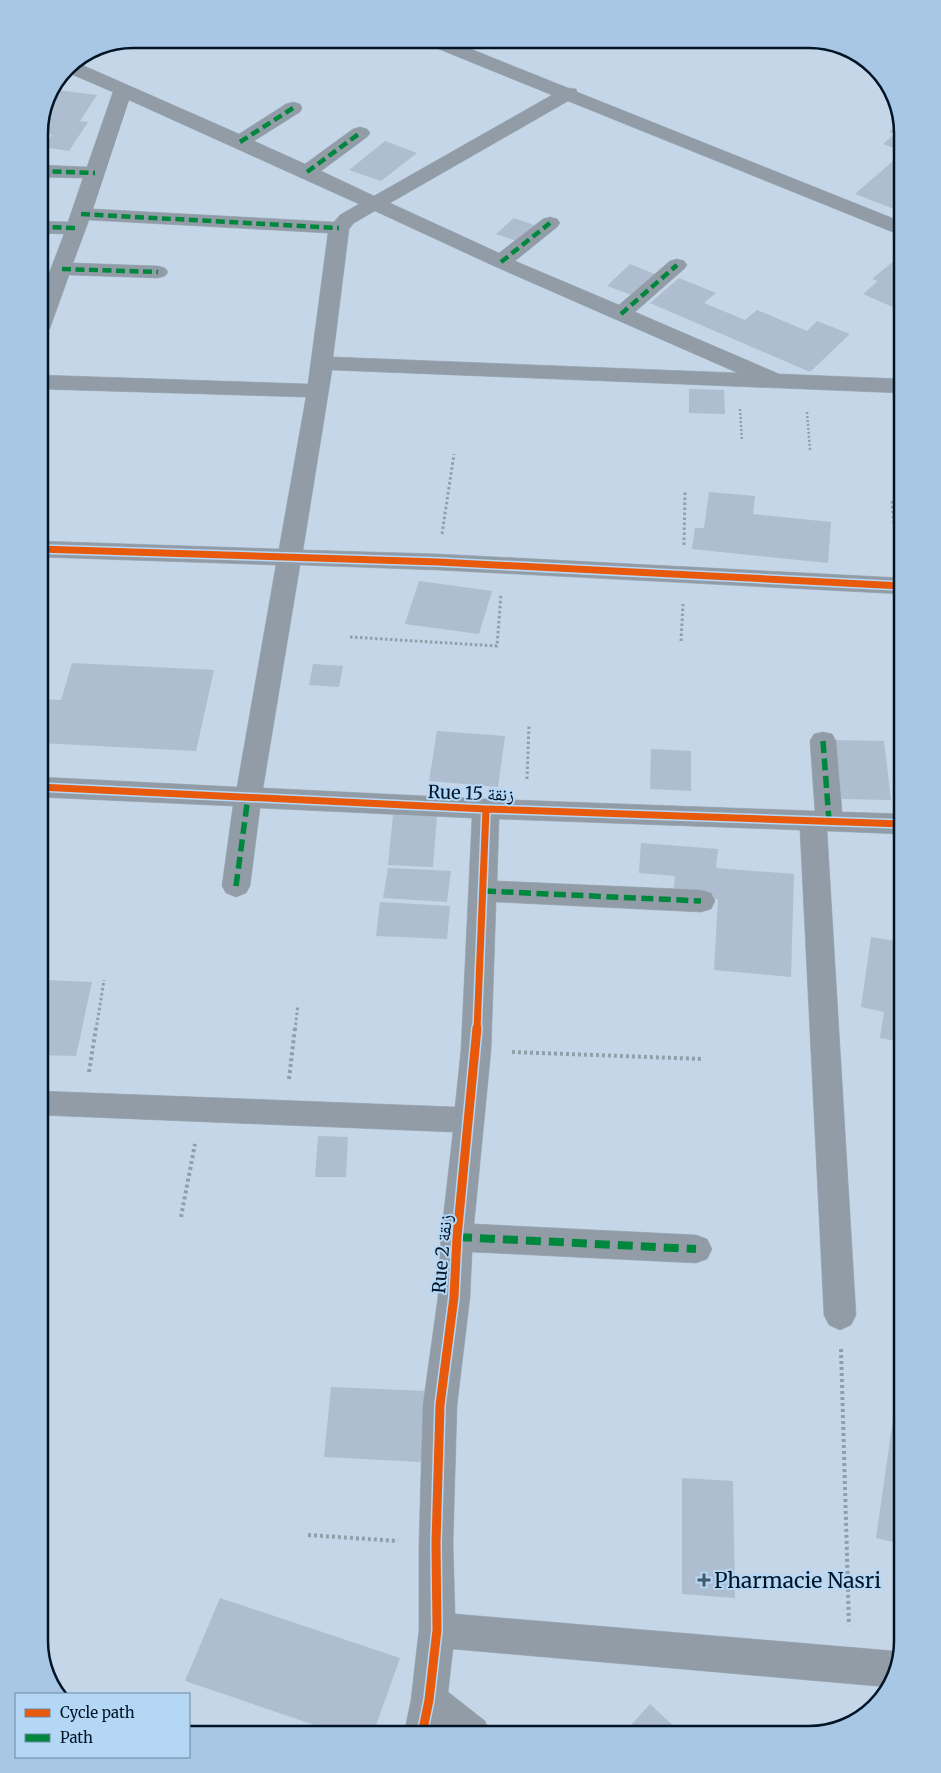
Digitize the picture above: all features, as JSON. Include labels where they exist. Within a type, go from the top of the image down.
[{"type":"street","points":[[453,48],[569,93],[894,226]]},
{"type":"street","points":[[75,69],[307,172],[501,262],[778,382]]},
{"type":"street","points":[[48,305],[123,91]]},
{"type":"street","points":[[236,886],[248,797],[318,391],[338,228],[347,219],[569,93]]},
{"type":"street","points":[[240,142],[293,108]]},
{"type":"street","points":[[307,172],[360,133]]},
{"type":"street","points":[[48,172],[95,173]]},
{"type":"street","points":[[48,226],[79,221],[338,228]]},
{"type":"street","points":[[501,262],[550,223]]},
{"type":"street","points":[[621,314],[677,265]]},
{"type":"street","points":[[62,269],[158,272]]},
{"type":"street","points":[[322,363],[804,384],[894,386]]},
{"type":"street","points":[[48,382],[318,391]]},
{"type":"street","points":[[48,549],[438,562],[894,586]]},
{"type":"street","points":[[824,741],[821,821],[840,1315]]},
{"type":"street","name":"Rue 15 زنقة","points":[[48,787],[486,809],[894,824]]},
{"type":"street","name":"Rue 2 زنقة","points":[[449,1725],[426,1717],[437,1630],[436,1543],[440,1404],[454,1297],[457,1237],[476,1050],[486,809]]},
{"type":"street","points":[[484,891],[701,901]]},
{"type":"street","points":[[48,1103],[469,1120]]},
{"type":"street","points":[[457,1237],[696,1249]]},
{"type":"street","points":[[437,1630],[889,1669]]},
{"type":"path","points":[[804,384],[810,450]]},
{"type":"path","points":[[438,562],[454,454]]},
{"type":"path","points":[[681,641],[685,491]]},
{"type":"path","points":[[892,501],[894,520]]},
{"type":"path","points":[[350,637],[497,646],[503,566]]},
{"type":"path","points":[[526,810],[529,725]]},
{"type":"path","points":[[83,1105],[104,980]]},
{"type":"path","points":[[284,1112],[298,1005]]},
{"type":"path","points":[[476,1050],[703,1059]]},
{"type":"path","points":[[181,1217],[201,1109]]},
{"type":"path","points":[[840,1315],[850,1666]]},
{"type":"path","points":[[308,1535],[436,1543]]},
{"type":"building","points":[[59,90],[97,95],[80,121],[88,122],[69,151],[48,148],[48,140],[52,135],[48,134],[50,110]]},
{"type":"building","points":[[894,135],[894,148],[883,144]]},
{"type":"building","points":[[385,141],[417,153],[381,181],[349,170]]},
{"type":"building","points":[[893,161],[894,161],[894,209],[855,194]]},
{"type":"building","points":[[514,218],[534,225],[516,241],[496,234]]},
{"type":"building","points":[[894,261],[894,308],[863,294],[878,281],[872,279]]},
{"type":"building","points":[[630,264],[657,275],[634,296],[607,286]]},
{"type":"building","points":[[679,278],[716,293],[704,303],[745,320],[757,310],[807,331],[817,321],[850,334],[810,372],[650,303]]},
{"type":"building","points":[[689,389],[724,390],[725,414],[689,413]]},
{"type":"building","points":[[709,492],[755,496],[753,514],[831,522],[828,563],[692,549],[695,528],[704,528]]},
{"type":"building","points":[[419,581],[492,591],[479,634],[405,624]]},
{"type":"building","points":[[72,663],[214,670],[196,751],[48,743],[48,699],[61,700]]},
{"type":"building","points":[[313,664],[343,666],[339,687],[309,685]]},
{"type":"building","points":[[437,731],[505,736],[498,787],[429,781]]},
{"type":"building","points":[[835,740],[884,741],[891,800],[841,799]]},
{"type":"building","points":[[651,749],[691,751],[691,791],[650,789]]},
{"type":"building","points":[[393,815],[437,816],[433,867],[388,865]]},
{"type":"building","points":[[641,843],[718,849],[716,868],[794,874],[791,977],[714,970],[718,899],[673,896],[675,876],[639,873]]},
{"type":"building","points":[[388,868],[451,871],[447,902],[383,898]]},
{"type":"building","points":[[380,902],[450,906],[447,939],[376,936]]},
{"type":"building","points":[[871,937],[894,941],[894,1041],[880,1038],[884,1012],[861,1007]]},
{"type":"building","points":[[48,980],[92,982],[76,1056],[48,1055]]},
{"type":"building","points":[[318,1136],[348,1137],[346,1177],[315,1177]]},
{"type":"building","points":[[331,1387],[426,1391],[421,1462],[324,1457]]},
{"type":"building","points":[[894,1412],[894,1542],[876,1538]]},
{"type":"building","points":[[682,1478],[733,1481],[735,1598],[682,1594]]},
{"type":"building","points":[[220,1598],[400,1658],[376,1725],[315,1725],[185,1681]]},
{"type":"building","points":[[650,1704],[673,1726],[630,1726]]},
{"type":"marked path","points":[[240,142],[293,108]]},
{"type":"marked path","points":[[307,172],[360,133]]},
{"type":"marked path","points":[[48,171],[95,173]]},
{"type":"marked path","points":[[81,214],[339,228]]},
{"type":"marked path","points":[[501,262],[550,223]]},
{"type":"marked path","points":[[48,227],[76,228]]},
{"type":"marked path","points":[[621,314],[677,265]]},
{"type":"marked path","points":[[62,269],[158,272]]},
{"type":"marked path","points":[[823,741],[829,821]]},
{"type":"marked path","points":[[236,886],[248,797]]},
{"type":"marked path","points":[[484,891],[701,901]]},
{"type":"marked path","points":[[457,1237],[696,1249]]},
{"type":"cycle path","points":[[48,549],[438,562],[894,586]]},
{"type":"cycle path","points":[[48,787],[486,809],[894,824]]},
{"type":"cycle path","points":[[424,1725],[429,1700],[437,1630],[436,1543],[440,1405],[454,1297],[457,1237],[476,1050],[486,809]]},
{"type":"place","name":"Pharmacie Nasri","points":[[704,1580]]}]
